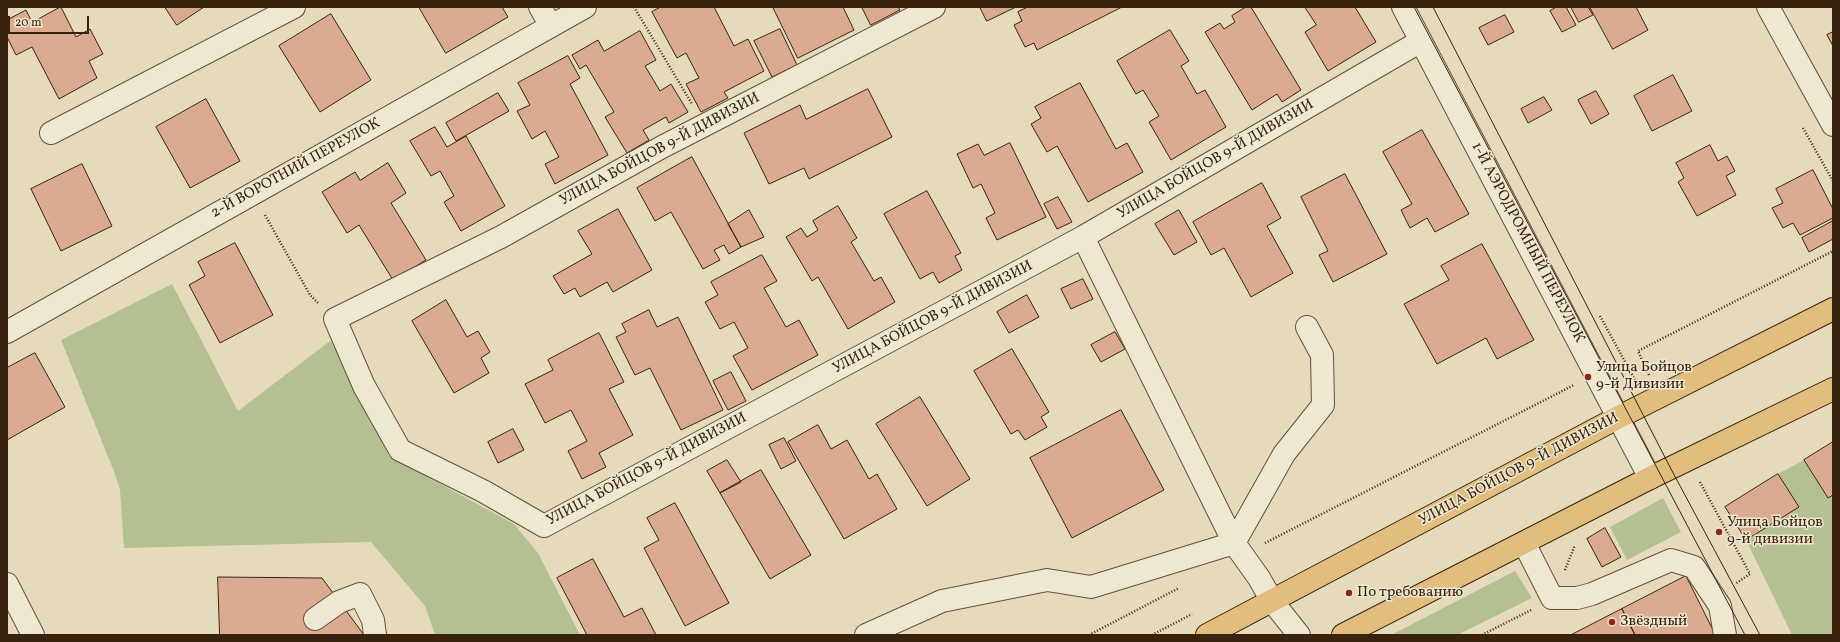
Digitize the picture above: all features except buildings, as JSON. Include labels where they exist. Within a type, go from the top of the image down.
[{"type":"main road","name":"УЛИЦА БОЙЦОВ 9-Й ДИВИЗИИ","points":[[1207,635],[1619,417],[1833,309]]},
{"type":"main road","points":[[1343,635],[1650,478],[1833,389]]},
{"type":"street","points":[[51,133],[294,7]]},
{"type":"street","points":[[540,7],[551,26]]},
{"type":"street","name":"2-Й ВОРОТНИЙ ПЕРЕУЛОК","points":[[7,332],[585,7]]},
{"type":"street","name":"УЛИЦА БОЙЦОВ 9-Й ДИВИЗИИ","points":[[934,7],[704,125],[500,237],[335,319],[364,386],[400,450],[483,491],[544,526],[1083,237],[1421,41]]},
{"type":"street","name":"1-Й АЭРОДРОМНЫЙ ПЕРЕУЛОК","points":[[1403,7],[1650,478]]},
{"type":"street","points":[[1768,7],[1833,125]]},
{"type":"street","points":[[1083,237],[1238,549],[1272,601],[1299,635]]},
{"type":"street","points":[[866,635],[942,600],[1046,580],[1091,587],[1238,549],[1284,454],[1323,406],[1322,355],[1307,327]]},
{"type":"street","points":[[1524,543],[1552,598],[1577,598],[1592,594],[1671,560],[1694,567],[1720,606],[1725,635]]},
{"type":"street","points":[[7,584],[33,635]]},
{"type":"street","points":[[314,619],[339,602],[360,594],[374,620],[375,635]]},
{"type":"path","points":[[634,7],[704,125]]},
{"type":"path","points":[[1803,128],[1833,181]]},
{"type":"path","points":[[253,194],[310,295],[335,319]]},
{"type":"path","points":[[1650,376],[1638,351],[1833,251]]},
{"type":"path","points":[[1600,316],[1636,382]]},
{"type":"path","points":[[1238,549],[1576,384]]},
{"type":"path","points":[[1698,478],[1750,574],[1722,592],[1713,595]]},
{"type":"path","points":[[1089,635],[1180,588]]},
{"type":"green space","points":[[172,284],[238,411],[330,341],[347,364],[389,456],[514,524],[538,553],[580,635],[435,635],[425,606],[371,542],[124,548],[120,490],[115,474],[61,340]]},
{"type":"green space","points":[[1804,460],[1828,498],[1833,495],[1833,635],[1792,635],[1746,540],[1799,507],[1778,474]]},
{"type":"green space","points":[[1663,498],[1681,532],[1627,560],[1610,527]]},
{"type":"green space","points":[[1515,571],[1532,598],[1457,635],[1391,635]]},
{"type":"tram line","points":[[1414,7],[1745,635]]},
{"type":"tram line","points":[[1433,7],[1671,469],[1760,635]]},
{"type":"place","name":"Улица Бойцов 9-й Дивизии","points":[[1588,377]]},
{"type":"place","name":"Улица Бойцов 9-й дивизии","points":[[1719,532]]},
{"type":"place","name":"По требованию","points":[[1349,593]]},
{"type":"place","name":"Звёздный","points":[[1612,622]]}]
